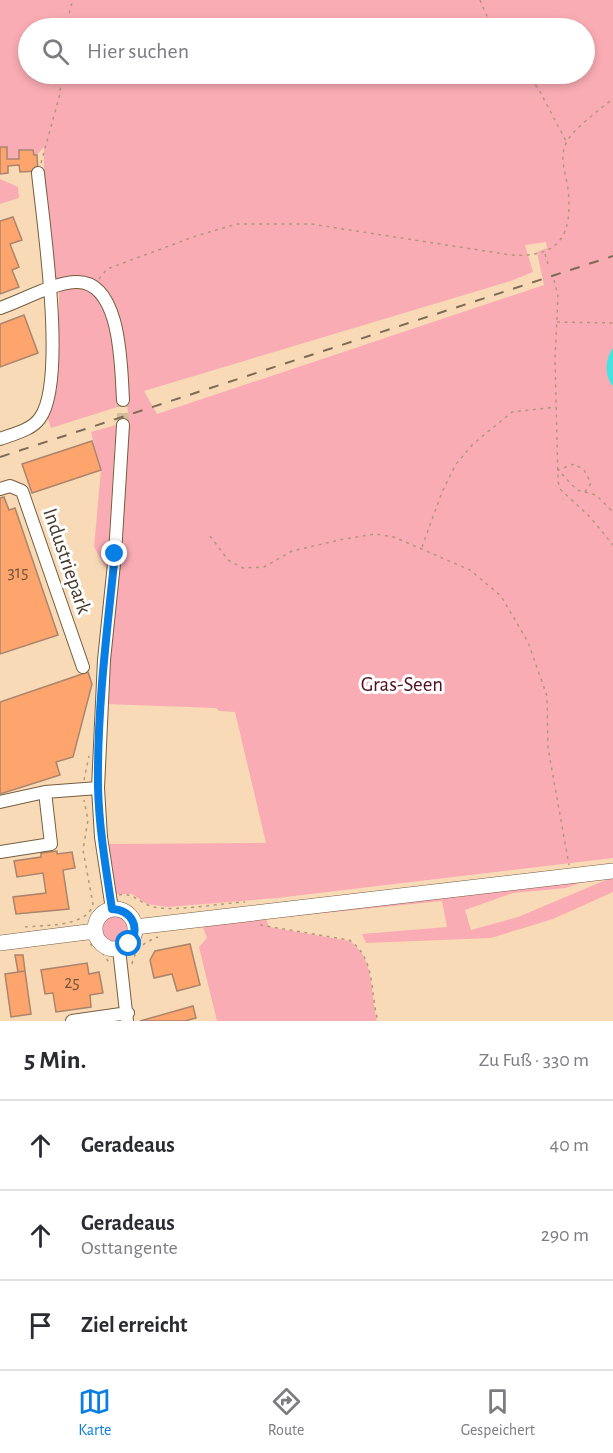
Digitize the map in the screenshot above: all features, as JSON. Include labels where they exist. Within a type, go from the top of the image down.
[{"type":"main road","points":[[135,927],[613,871]]},
{"type":"main road","points":[[0,943],[86,928],[111,903],[125,912],[135,927],[133,939],[119,949],[112,949],[100,943],[86,928]]},
{"type":"street","points":[[0,439],[28,428],[40,419],[46,406],[54,337],[38,172]]},
{"type":"street","points":[[0,308],[77,281],[92,286],[107,301],[112,311],[120,353],[123,400]]},
{"type":"street","points":[[111,903],[101,837],[98,788],[104,660],[115,554],[123,425]]},
{"type":"street","name":"Industriepark","points":[[0,489],[10,486],[22,491],[83,667]]},
{"type":"street","points":[[0,802],[45,792],[98,788]]},
{"type":"street","points":[[0,852],[51,844],[45,792]]},
{"type":"street","points":[[72,1021],[127,1017],[119,949]]},
{"type":"path","points":[[68,18],[70,5],[74,0]]},
{"type":"path","points":[[480,0],[488,18]]},
{"type":"path","points":[[38,172],[60,94],[60,84]]},
{"type":"path","points":[[535,84],[566,141]]},
{"type":"path","points":[[92,286],[107,269],[196,236],[237,224],[311,224],[511,255],[544,253],[554,248],[567,223],[568,188],[561,156],[566,141],[613,99]]},
{"type":"path","points":[[544,253],[549,267]]},
{"type":"path","points":[[554,280],[558,296],[557,407],[560,489],[590,517],[613,545]]},
{"type":"path","points":[[557,322],[613,323]]},
{"type":"path","points":[[421,549],[442,492],[456,464],[473,444],[512,412],[557,407]]},
{"type":"path","points":[[558,470],[574,465],[584,470],[591,483],[585,492]]},
{"type":"path","points":[[558,470],[577,490],[597,495],[613,512]]},
{"type":"path","points":[[210,536],[228,560],[243,568],[264,567],[292,551],[375,534],[394,537],[470,570],[501,596],[528,642],[547,696],[548,748],[569,865]]},
{"type":"path","points":[[111,903],[129,894],[146,904],[161,908],[246,902]]},
{"type":"path","points":[[92,898],[84,942],[104,955],[116,979],[124,982]]},
{"type":"path","points":[[250,925],[349,940],[355,944],[361,950],[367,964],[378,1021]]},
{"type":"path","points":[[16,929],[86,928]]},
{"type":"path","points":[[131,967],[135,953],[142,945],[162,935]]},
{"type":"green space","name":"Gras-Seen","points":[[0,0],[613,0],[613,858],[277,898],[168,907],[147,904],[132,894],[115,894],[105,844],[266,843],[235,712],[219,711],[216,708],[104,704],[129,422],[127,404],[51,428],[47,416],[59,330],[59,292],[33,194],[44,188],[44,147],[37,155],[34,155],[33,150],[19,150],[19,159],[7,159],[7,147],[0,147]],"holes":[[[546,242],[547,248],[537,252],[544,285],[157,414],[144,391],[511,281],[533,272],[525,245]]]},
{"type":"green space","points":[[0,179],[18,187],[19,198],[0,204]]},
{"type":"green space","points":[[116,425],[107,570],[94,547],[101,470],[91,432]]},
{"type":"green space","points":[[613,877],[613,892],[553,919],[491,938],[366,943],[362,934],[447,927],[442,901],[266,919],[269,927],[349,941],[357,948],[367,966],[377,1021],[217,1021],[199,947],[207,938],[200,920],[590,879],[566,888],[513,893],[465,910],[471,930],[518,917]]},
{"type":"green space","points":[[115,915],[125,919],[129,929],[125,939],[115,943],[105,939],[101,929],[105,919]]},
{"type":"water","points":[[613,348],[613,386],[608,378],[607,367],[608,357]]},
{"type":"building","points":[[0,147],[7,147],[7,159],[19,159],[19,150],[33,150],[34,155],[37,155],[38,171],[20,172],[19,165],[8,166],[8,173],[0,174]]},
{"type":"building","points":[[13,217],[22,240],[10,244],[19,267],[12,270],[19,287],[0,294],[0,221]]},
{"type":"building","points":[[24,315],[38,353],[0,367],[0,324]]},
{"type":"building","points":[[92,441],[101,470],[32,493],[22,464]]},
{"type":"building","points":[[4,497],[9,510],[15,508],[58,635],[0,654],[0,498]]},
{"type":"building","points":[[88,672],[92,684],[73,757],[56,762],[60,775],[0,794],[0,702]]},
{"type":"building","points":[[57,851],[57,854],[72,852],[75,868],[63,870],[69,909],[16,914],[13,897],[46,893],[43,873],[17,877],[14,861],[41,857],[41,853]]},
{"type":"building","points":[[190,944],[200,985],[177,991],[172,974],[154,978],[150,960],[155,951]]},
{"type":"building","points":[[15,955],[23,955],[25,971],[18,972]]},
{"type":"building","points":[[87,963],[89,974],[99,972],[103,993],[90,995],[91,1007],[56,1012],[53,993],[45,994],[41,970]]},
{"type":"building","points":[[25,971],[31,1014],[11,1017],[5,974]]},
{"type":"building","points":[[193,1006],[196,1018],[185,1021],[140,1021]]},
{"type":"tunnel","points":[[123,400],[123,425]]},
{"type":"railway","points":[[0,457],[613,256]]},
{"type":"route","points":[[115,554],[104,660],[98,788],[101,837],[112,909],[125,912],[133,921],[135,933],[129,944]]}]
